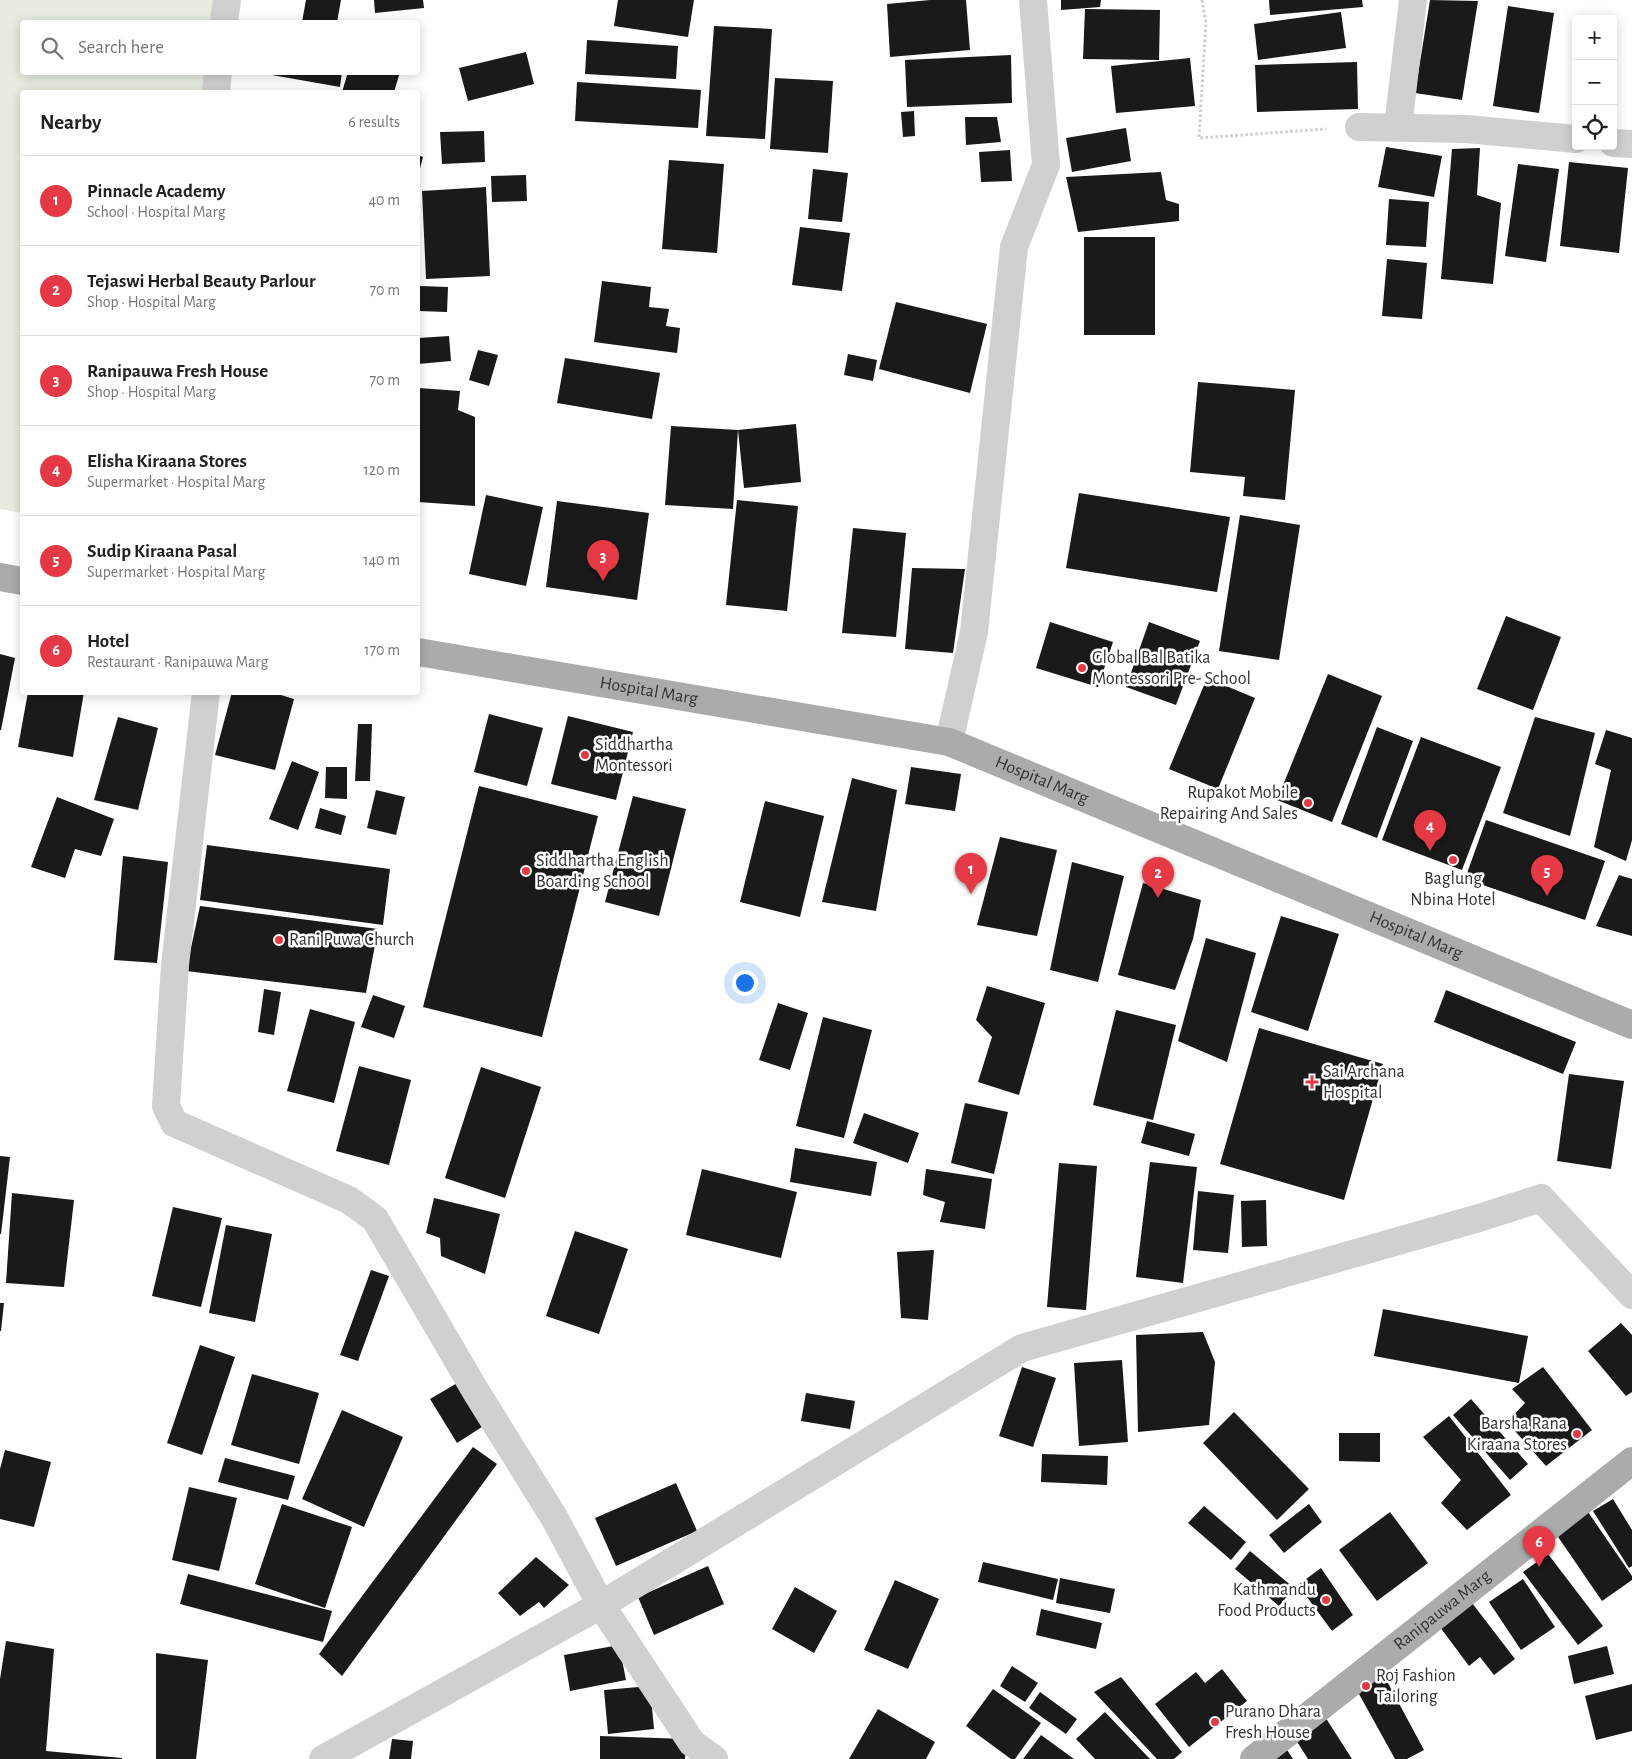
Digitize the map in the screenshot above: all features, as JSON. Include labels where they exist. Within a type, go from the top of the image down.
[{"type":"main road","points":[[0,577],[20,581]]},
{"type":"main road","name":"Hospital Marg","points":[[420,652],[949,742],[1632,1025]]},
{"type":"main road","name":"Ranipauwa Marg","points":[[1254,1759],[1632,1461]]},
{"type":"street","points":[[224,20],[227,0]]},
{"type":"street","points":[[949,742],[974,632],[1014,247],[1046,165],[1033,0]]},
{"type":"street","points":[[1398,127],[1414,0]]},
{"type":"street","points":[[216,90],[218,75]]},
{"type":"street","points":[[1359,127],[1466,129],[1572,139]]},
{"type":"street","points":[[1617,142],[1632,144]]},
{"type":"street","points":[[206,695],[175,965],[166,1106],[174,1123],[349,1200],[375,1219],[475,1390],[555,1519],[601,1606],[692,1743],[714,1759]]},
{"type":"street","points":[[323,1759],[601,1606],[1022,1348],[1479,1218],[1541,1198],[1632,1295]]},
{"type":"path","points":[[1202,0],[1206,24],[1199,138],[1359,127]]},
{"type":"shaded area","points":[[0,0],[230,0],[227,20],[20,20],[20,75],[220,75],[217,90],[20,90],[20,513],[0,509]]},
{"type":"building","points":[[306,0],[341,0],[337,20],[302,20]]},
{"type":"building","points":[[374,0],[423,0],[424,8],[375,13]]},
{"type":"building","points":[[618,0],[694,0],[688,37],[614,26]]},
{"type":"building","points":[[930,0],[966,0],[970,50],[890,57],[887,4]]},
{"type":"building","points":[[1061,0],[1101,0],[1100,7],[1061,10]]},
{"type":"building","points":[[1269,0],[1362,0],[1363,7],[1270,15]]},
{"type":"building","points":[[1430,0],[1478,1],[1462,100],[1415,93]]},
{"type":"building","points":[[1508,6],[1554,13],[1539,113],[1493,106]]},
{"type":"building","points":[[1085,9],[1160,10],[1159,60],[1083,59]]},
{"type":"building","points":[[1341,12],[1346,48],[1258,60],[1254,24]]},
{"type":"building","points":[[714,26],[772,29],[765,139],[706,136]]},
{"type":"building","points":[[587,40],[678,46],[676,79],[585,74]]},
{"type":"building","points":[[526,52],[534,84],[468,101],[459,68]]},
{"type":"building","points":[[1011,55],[1012,103],[907,107],[905,60]]},
{"type":"building","points":[[1190,58],[1195,106],[1116,113],[1111,66]]},
{"type":"building","points":[[1357,62],[1358,109],[1257,112],[1255,65]]},
{"type":"building","points":[[272,75],[342,75],[340,87]]},
{"type":"building","points":[[347,75],[399,75],[395,90],[343,90]]},
{"type":"building","points":[[775,78],[833,81],[828,153],[770,149]]},
{"type":"building","points":[[577,82],[701,90],[698,128],[575,121]]},
{"type":"building","points":[[914,111],[915,136],[903,137],[901,112]]},
{"type":"building","points":[[965,117],[997,117],[1001,142],[966,145]]},
{"type":"building","points":[[1126,128],[1131,161],[1072,172],[1066,138]]},
{"type":"building","points":[[484,131],[485,162],[442,164],[440,132]]},
{"type":"building","points":[[1386,147],[1442,156],[1434,197],[1378,187]]},
{"type":"building","points":[[1480,148],[1477,195],[1501,203],[1493,284],[1441,279],[1452,149]]},
{"type":"building","points":[[1010,150],[1012,181],[981,182],[979,152]]},
{"type":"building","points":[[420,156],[423,157],[420,168]]},
{"type":"building","points":[[669,160],[724,164],[717,253],[662,249]]},
{"type":"building","points":[[1569,162],[1628,168],[1619,253],[1560,246]]},
{"type":"building","points":[[1518,164],[1559,169],[1546,262],[1505,256]]},
{"type":"building","points":[[813,169],[848,173],[842,222],[808,219]]},
{"type":"building","points":[[1161,172],[1166,200],[1179,204],[1179,221],[1078,232],[1066,177]]},
{"type":"building","points":[[526,175],[527,201],[492,202],[491,176]]},
{"type":"building","points":[[486,187],[490,276],[426,279],[422,191]]},
{"type":"building","points":[[1389,199],[1429,202],[1426,247],[1386,245]]},
{"type":"building","points":[[800,227],[850,233],[842,291],[792,285]]},
{"type":"building","points":[[1084,237],[1155,237],[1155,335],[1084,335]]},
{"type":"building","points":[[1387,259],[1427,263],[1422,319],[1382,316]]},
{"type":"building","points":[[602,281],[651,287],[649,307],[669,309],[666,326],[680,328],[677,353],[594,342]]},
{"type":"building","points":[[420,286],[448,287],[447,312],[420,311]]},
{"type":"building","points":[[896,302],[987,324],[970,393],[879,369]]},
{"type":"building","points":[[449,336],[451,361],[420,364],[420,338]]},
{"type":"building","points":[[478,350],[498,355],[489,386],[469,380]]},
{"type":"building","points":[[848,354],[877,360],[873,381],[844,375]]},
{"type":"building","points":[[565,358],[660,373],[652,419],[557,403]]},
{"type":"building","points":[[1198,382],[1295,390],[1285,500],[1243,496],[1245,477],[1190,472]]},
{"type":"building","points":[[420,388],[460,391],[458,410],[475,417],[475,506],[420,502]]},
{"type":"building","points":[[796,424],[801,482],[744,488],[738,430]]},
{"type":"building","points":[[671,426],[738,430],[733,509],[665,505]]},
{"type":"building","points":[[1079,493],[1230,517],[1217,592],[1066,568]]},
{"type":"building","points":[[486,495],[543,507],[526,586],[469,574]]},
{"type":"building","points":[[737,500],[798,506],[787,611],[726,605]]},
{"type":"building","points":[[557,501],[649,513],[637,600],[546,587]]},
{"type":"building","points":[[1240,515],[1300,525],[1279,660],[1219,651]]},
{"type":"building","points":[[853,528],[906,533],[896,637],[842,633]]},
{"type":"building","points":[[912,568],[965,569],[953,653],[905,649]]},
{"type":"building","points":[[1506,616],[1561,637],[1533,710],[1477,689]]},
{"type":"building","points":[[1050,622],[1113,642],[1098,687],[1036,668]]},
{"type":"building","points":[[1149,622],[1200,641],[1176,705],[1126,687]]},
{"type":"building","points":[[0,654],[15,658],[1,730],[0,730]]},
{"type":"building","points":[[1328,674],[1382,696],[1332,822],[1277,800]]},
{"type":"building","points":[[1207,678],[1255,698],[1218,789],[1169,769]]},
{"type":"building","points":[[27,695],[83,695],[73,757],[18,747]]},
{"type":"building","points":[[231,695],[281,695],[294,699],[275,770],[215,755]]},
{"type":"building","points":[[489,714],[543,728],[527,786],[474,772]]},
{"type":"building","points":[[568,716],[633,732],[616,800],[551,784]]},
{"type":"building","points":[[118,717],[158,728],[138,810],[94,800]]},
{"type":"building","points":[[1535,717],[1595,733],[1570,836],[1503,813]]},
{"type":"building","points":[[358,724],[372,724],[370,781],[355,781]]},
{"type":"building","points":[[1377,727],[1413,741],[1377,838],[1341,824]]},
{"type":"building","points":[[1606,730],[1632,738],[1632,840],[1626,861],[1594,847],[1611,770],[1595,764]]},
{"type":"building","points":[[1421,737],[1501,767],[1462,870],[1382,840]]},
{"type":"building","points":[[292,761],[319,772],[298,830],[269,819]]},
{"type":"building","points":[[326,767],[347,767],[347,799],[325,798]]},
{"type":"building","points":[[911,767],[961,774],[955,811],[905,804]]},
{"type":"building","points":[[852,778],[897,790],[876,911],[822,902]]},
{"type":"building","points":[[479,786],[598,816],[542,1037],[423,1007]]},
{"type":"building","points":[[376,790],[405,797],[396,835],[367,828]]},
{"type":"building","points":[[633,796],[686,809],[659,916],[605,902]]},
{"type":"building","points":[[57,797],[114,819],[101,856],[75,849],[65,878],[31,867]]},
{"type":"building","points":[[765,801],[824,816],[800,917],[740,902]]},
{"type":"building","points":[[320,808],[346,816],[341,835],[315,828]]},
{"type":"building","points":[[1486,820],[1605,861],[1585,920],[1465,879]]},
{"type":"building","points":[[1000,837],[1057,850],[1037,936],[977,925]]},
{"type":"building","points":[[207,845],[390,869],[383,925],[200,900]]},
{"type":"building","points":[[123,856],[168,862],[157,963],[114,960]]},
{"type":"building","points":[[1072,862],[1124,876],[1098,982],[1050,970]]},
{"type":"building","points":[[1619,875],[1632,879],[1632,936],[1596,926]]},
{"type":"building","points":[[1143,883],[1201,900],[1193,939],[1175,990],[1118,975]]},
{"type":"building","points":[[200,906],[378,929],[366,993],[186,971]]},
{"type":"building","points":[[1281,916],[1339,934],[1308,1031],[1251,1012]]},
{"type":"building","points":[[1206,938],[1256,953],[1227,1062],[1178,1041]]},
{"type":"building","points":[[987,986],[1045,1003],[1019,1095],[978,1082],[992,1037],[976,1020]]},
{"type":"building","points":[[264,989],[281,992],[274,1035],[258,1032]]},
{"type":"building","points":[[1446,990],[1576,1042],[1563,1074],[1434,1022]]},
{"type":"building","points":[[373,995],[405,1006],[394,1038],[361,1027]]},
{"type":"building","points":[[778,1003],[808,1013],[790,1070],[759,1060]]},
{"type":"building","points":[[310,1009],[355,1022],[334,1103],[287,1091]]},
{"type":"building","points":[[1116,1010],[1176,1025],[1153,1120],[1093,1105]]},
{"type":"building","points":[[823,1017],[872,1030],[844,1138],[796,1126]]},
{"type":"building","points":[[1259,1028],[1383,1064],[1344,1200],[1220,1164]]},
{"type":"building","points":[[359,1066],[411,1080],[389,1165],[336,1151]]},
{"type":"building","points":[[481,1067],[541,1087],[505,1198],[445,1178]]},
{"type":"building","points":[[1569,1074],[1624,1081],[1611,1169],[1557,1161]]},
{"type":"building","points":[[965,1103],[1008,1112],[994,1174],[951,1163]]},
{"type":"building","points":[[864,1113],[919,1133],[908,1163],[853,1143]]},
{"type":"building","points":[[1147,1121],[1195,1134],[1189,1156],[1141,1143]]},
{"type":"building","points":[[795,1148],[877,1162],[871,1196],[790,1182]]},
{"type":"building","points":[[0,1156],[10,1157],[1,1234],[0,1234]]},
{"type":"building","points":[[1150,1162],[1197,1167],[1183,1283],[1136,1277]]},
{"type":"building","points":[[1059,1163],[1097,1166],[1086,1310],[1047,1307]]},
{"type":"building","points":[[702,1169],[797,1192],[781,1258],[686,1235]]},
{"type":"building","points":[[926,1169],[992,1179],[985,1229],[940,1222],[945,1202],[923,1195]]},
{"type":"building","points":[[1198,1191],[1234,1195],[1228,1253],[1193,1250]]},
{"type":"building","points":[[12,1193],[74,1200],[64,1287],[6,1283]]},
{"type":"building","points":[[434,1198],[500,1214],[485,1274],[441,1256],[440,1238],[426,1233]]},
{"type":"building","points":[[1266,1200],[1267,1246],[1242,1247],[1241,1201]]},
{"type":"building","points":[[173,1207],[222,1218],[201,1307],[152,1296]]},
{"type":"building","points":[[226,1225],[272,1234],[255,1322],[209,1313]]},
{"type":"building","points":[[575,1231],[628,1249],[599,1334],[546,1316]]},
{"type":"building","points":[[934,1250],[928,1320],[901,1318],[897,1252]]},
{"type":"building","points":[[371,1270],[389,1276],[358,1361],[340,1355]]},
{"type":"building","points":[[0,1303],[4,1303],[1,1331],[0,1331]]},
{"type":"building","points":[[1383,1309],[1528,1336],[1519,1383],[1374,1356]]},
{"type":"building","points":[[1621,1323],[1632,1335],[1632,1392],[1626,1396],[1588,1351]]},
{"type":"building","points":[[1203,1332],[1215,1362],[1209,1425],[1138,1432],[1136,1335]]},
{"type":"building","points":[[200,1345],[235,1357],[202,1455],[167,1443]]},
{"type":"building","points":[[1122,1360],[1128,1442],[1079,1446],[1074,1363]]},
{"type":"building","points":[[1022,1367],[1056,1378],[1033,1447],[999,1436]]},
{"type":"building","points":[[1543,1367],[1592,1430],[1546,1466],[1507,1422],[1525,1403],[1512,1389]]},
{"type":"building","points":[[252,1374],[319,1393],[299,1464],[231,1445]]},
{"type":"building","points":[[459,1382],[485,1425],[457,1443],[430,1399]]},
{"type":"building","points":[[806,1393],[855,1401],[850,1429],[801,1421]]},
{"type":"building","points":[[1471,1399],[1528,1464],[1510,1480],[1453,1415]]},
{"type":"building","points":[[342,1410],[403,1437],[364,1527],[302,1499]]},
{"type":"building","points":[[1234,1412],[1309,1489],[1277,1520],[1203,1443]]},
{"type":"building","points":[[1449,1416],[1511,1495],[1467,1530],[1441,1503],[1461,1480],[1423,1437]]},
{"type":"building","points":[[1339,1433],[1380,1433],[1380,1462],[1339,1461]]},
{"type":"building","points":[[473,1447],[497,1464],[342,1676],[319,1654]]},
{"type":"building","points":[[5,1450],[51,1462],[34,1527],[0,1519],[0,1469]]},
{"type":"building","points":[[1042,1454],[1108,1456],[1107,1485],[1041,1482]]},
{"type":"building","points":[[225,1458],[295,1476],[288,1500],[218,1482]]},
{"type":"building","points":[[676,1483],[697,1531],[616,1566],[595,1518]]},
{"type":"building","points":[[189,1487],[237,1498],[219,1571],[172,1560]]},
{"type":"building","points":[[1613,1499],[1632,1530],[1632,1566],[1629,1568],[1593,1511]]},
{"type":"building","points":[[282,1504],[352,1527],[325,1608],[255,1584]]},
{"type":"building","points":[[1309,1504],[1322,1522],[1284,1553],[1269,1535]]},
{"type":"building","points":[[1204,1506],[1246,1542],[1231,1560],[1188,1523]]},
{"type":"building","points":[[1390,1512],[1428,1563],[1377,1601],[1339,1550]]},
{"type":"building","points":[[1588,1512],[1632,1576],[1632,1580],[1602,1601],[1556,1534]]},
{"type":"building","points":[[1250,1551],[1294,1588],[1279,1606],[1235,1569]]},
{"type":"building","points":[[1548,1554],[1603,1626],[1578,1645],[1523,1572]]},
{"type":"building","points":[[536,1557],[569,1585],[544,1608],[539,1602],[520,1616],[498,1593]]},
{"type":"building","points":[[983,1562],[1058,1579],[1053,1600],[978,1582]]},
{"type":"building","points":[[708,1566],[724,1604],[654,1635],[638,1597]]},
{"type":"building","name":"Kathmandu Food Products","points":[[1321,1568],[1353,1615],[1332,1631],[1298,1585]]},
{"type":"building","points":[[188,1574],[332,1611],[323,1642],[180,1604]]},
{"type":"building","points":[[1060,1578],[1115,1589],[1110,1613],[1056,1603]]},
{"type":"building","points":[[1523,1579],[1555,1627],[1521,1650],[1489,1602]]},
{"type":"building","points":[[895,1580],[939,1599],[908,1669],[864,1650]]},
{"type":"building","points":[[795,1587],[837,1611],[814,1653],[772,1629]]},
{"type":"building","points":[[1469,1599],[1515,1659],[1494,1675],[1480,1657],[1469,1666],[1437,1623]]},
{"type":"building","points":[[1041,1609],[1102,1623],[1096,1649],[1036,1635]]},
{"type":"building","points":[[6,1641],[54,1649],[46,1751],[122,1759],[0,1759],[0,1679]]},
{"type":"building","points":[[619,1645],[626,1680],[570,1691],[564,1655]]},
{"type":"building","points":[[1607,1646],[1614,1674],[1574,1684],[1568,1656]]},
{"type":"building","points":[[156,1653],[208,1660],[196,1759],[156,1759]]},
{"type":"building","points":[[1012,1666],[1038,1683],[1025,1702],[1000,1686]]},
{"type":"building","points":[[1222,1669],[1247,1701],[1189,1747],[1155,1704],[1196,1672],[1205,1683]]},
{"type":"building","points":[[1381,1670],[1424,1750],[1407,1759],[1395,1759],[1354,1685]]},
{"type":"building","points":[[1121,1677],[1182,1752],[1174,1759],[1157,1759],[1094,1692]]},
{"type":"building","points":[[1632,1684],[1632,1731],[1596,1740],[1585,1696]]},
{"type":"building","points":[[650,1686],[654,1729],[608,1734],[604,1690]]},
{"type":"building","points":[[993,1689],[1041,1723],[1015,1759],[1011,1759],[966,1726]]},
{"type":"building","points":[[1040,1692],[1077,1719],[1066,1734],[1029,1708]]},
{"type":"building","points":[[878,1709],[935,1742],[926,1759],[849,1759]]},
{"type":"building","points":[[1105,1712],[1150,1759],[1095,1759],[1076,1739]]},
{"type":"building","points":[[1322,1712],[1352,1759],[1308,1759],[1291,1732]]},
{"type":"building","points":[[1041,1735],[1074,1759],[1023,1759]]},
{"type":"building","points":[[600,1736],[686,1739],[685,1759],[600,1759]]},
{"type":"building","points":[[392,1739],[413,1741],[411,1759],[389,1759]]},
{"type":"building","points":[[1283,1744],[1293,1759],[1263,1759]]},
{"type":"place","name":"Ranipauwa Fresh House","points":[[603,581]]},
{"type":"place","name":"Global Bal Batika Montessori Pre- School","points":[[1082,668]]},
{"type":"place","name":"Siddhartha Montessori","points":[[585,755]]},
{"type":"place","name":"Rupakot Mobile Repairing And Sales","points":[[1308,803]]},
{"type":"place","name":"Elisha Kiraana Stores","points":[[1430,851]]},
{"type":"place","name":"Baglung Nbina Hotel","points":[[1453,860]]},
{"type":"place","name":"Siddhartha English Boarding School","points":[[526,871]]},
{"type":"place","name":"Pinnacle Academy","points":[[971,894]]},
{"type":"place","name":"Sudip Kiraana Pasal","points":[[1547,896]]},
{"type":"place","name":"Tejaswi Herbal Beauty Parlour","points":[[1158,898]]},
{"type":"place","name":"Rani Puwa Church","points":[[279,940]]},
{"type":"place","name":"Sai Archana Hospital","points":[[1312,1082]]},
{"type":"place","name":"Barsha Rana Kiraana Stores","points":[[1577,1434]]},
{"type":"place","name":"Hotel","points":[[1539,1567]]},
{"type":"place","name":"Kathmandu Food Products","points":[[1326,1600]]},
{"type":"place","name":"Roj Fashion Tailoring","points":[[1366,1686]]},
{"type":"place","name":"Purano Dhara Fresh House","points":[[1215,1722]]}]
